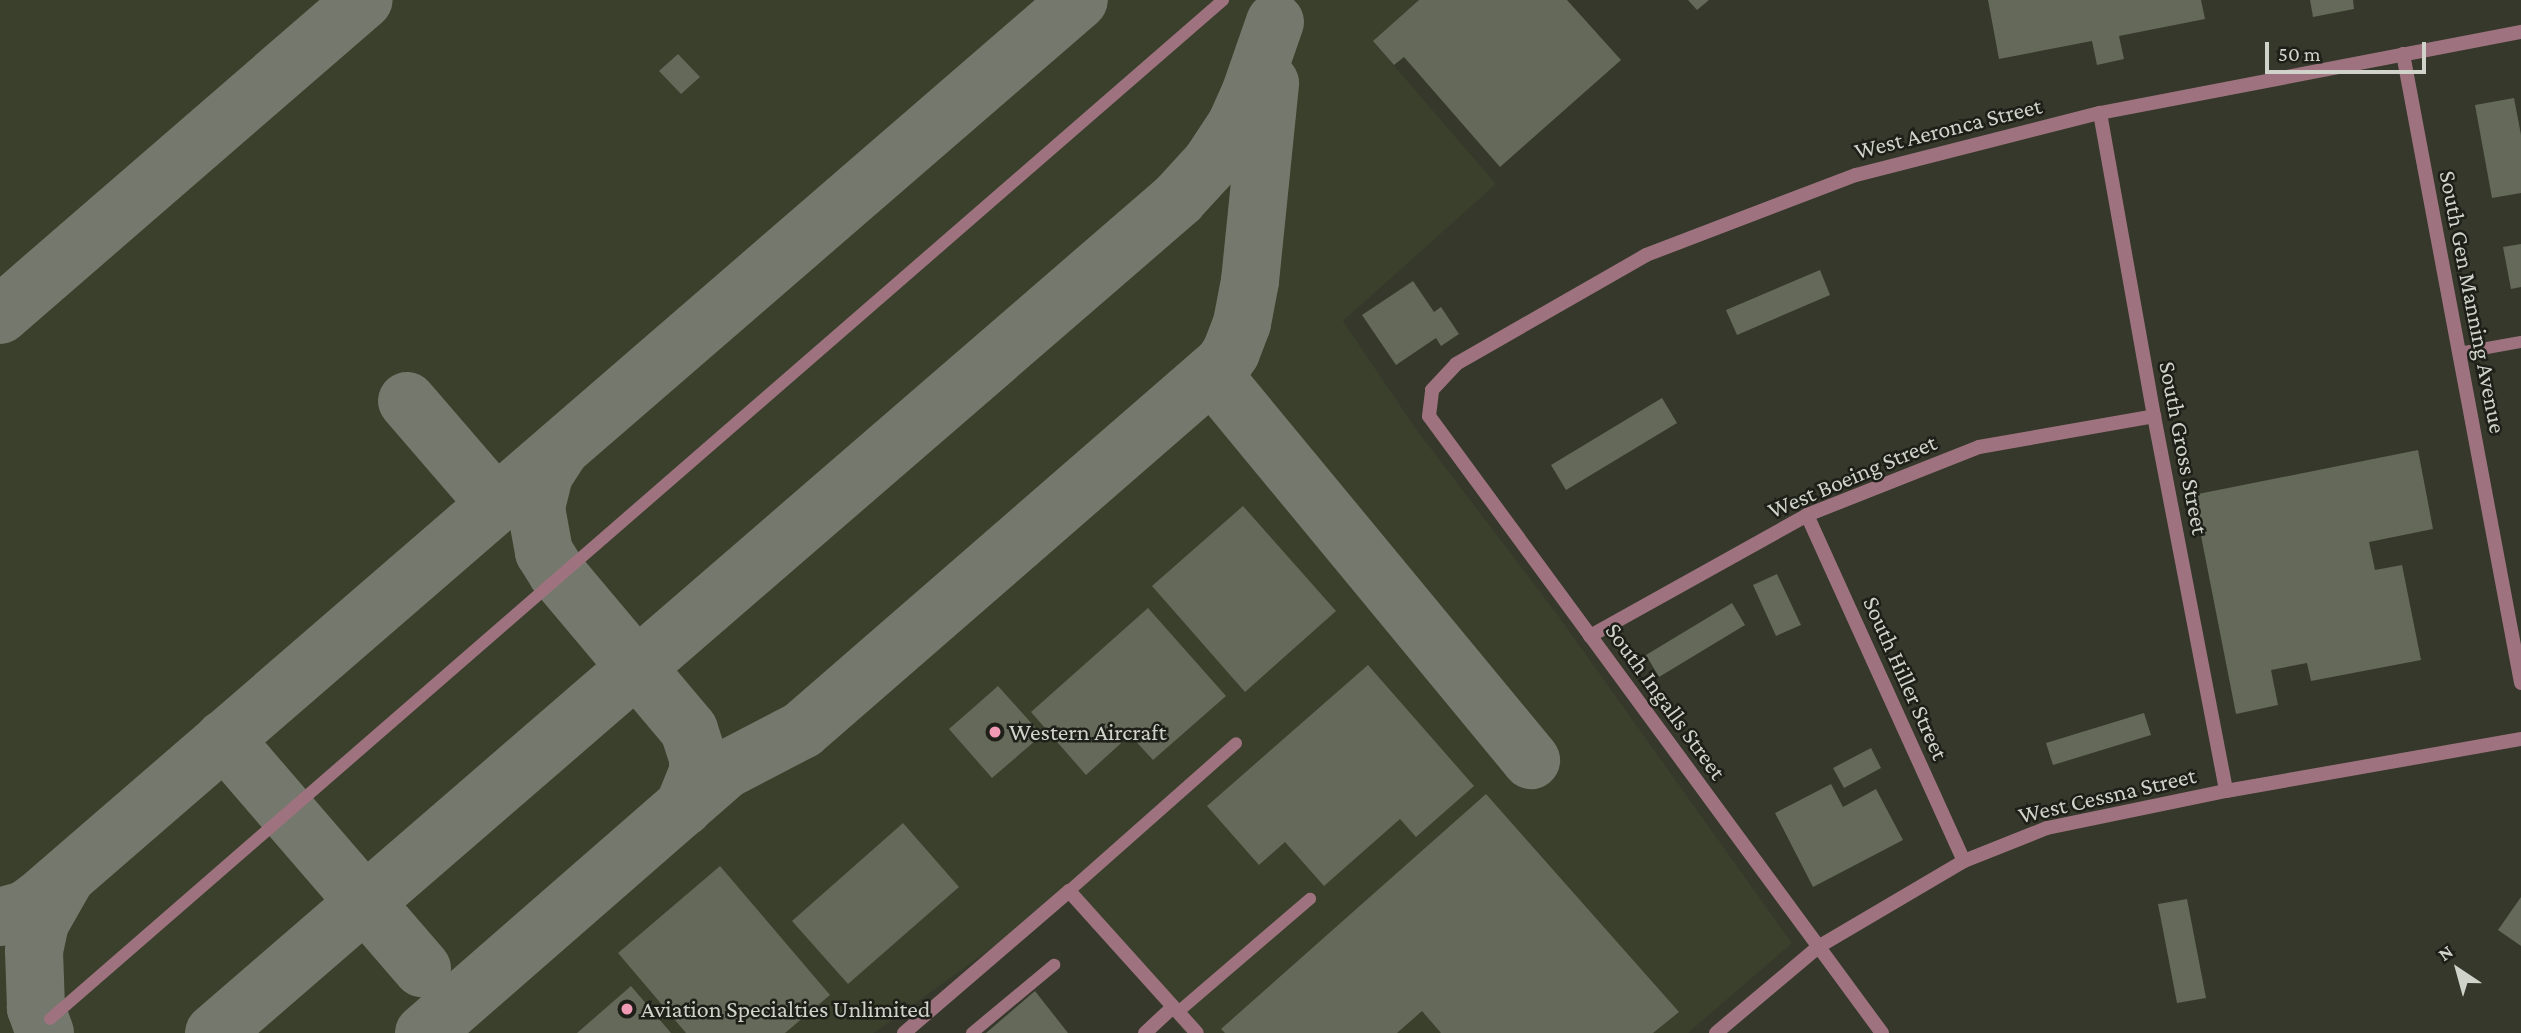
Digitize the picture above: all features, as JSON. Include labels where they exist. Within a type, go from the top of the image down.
[{"type":"street","name":"West Aeronca Street","points":[[1432,390],[1456,364],[1646,255],[1856,175],[2100,113],[2521,33]]},
{"type":"street","name":"South Gen Manning Avenue","points":[[2403,54],[2521,683]]},
{"type":"street","name":"South Gross Street","points":[[2100,113],[2154,416],[2226,791]]},
{"type":"street","name":"South Ingalls Street","points":[[1432,390],[1429,416],[1882,1033]]},
{"type":"street","name":"West Boeing Street","points":[[1590,636],[1807,515],[1979,447],[2154,416]]},
{"type":"street","name":"South Hiller Street","points":[[1807,515],[1964,861]]},
{"type":"street","name":"West Cessna Street","points":[[1716,1033],[1818,947],[1964,861],[2047,828],[2226,791],[2521,739]]},
{"type":"street","points":[[904,1033],[1069,891],[1197,1033]]},
{"type":"street","points":[[1145,1033],[1176,1010]]},
{"type":"lane","points":[[50,1019],[1223,0]]},
{"type":"lane","points":[[2459,353],[2521,342]]},
{"type":"lane","points":[[1069,891],[1236,743]]},
{"type":"lane","points":[[1176,1010],[1310,899]]},
{"type":"lane","points":[[972,1033],[1054,965]]},
{"type":"shaded area","points":[[0,0],[1419,0],[1373,41],[1496,184],[1343,321],[1416,429],[1557,614],[1792,943],[1688,1033],[1185,1033],[1069,892],[874,1033],[0,1033]]},
{"type":"building","points":[[1419,0],[1567,0],[1621,60],[1500,167],[1404,57],[1394,65],[1373,41]]},
{"type":"building","points":[[1688,0],[1709,0],[1697,10]]},
{"type":"building","points":[[1988,0],[2201,0],[2205,19],[2119,36],[2124,59],[2097,65],[2092,41],[1999,59]]},
{"type":"building","points":[[2310,0],[2353,0],[2354,9],[2313,17]]},
{"type":"building","points":[[678,54],[700,77],[681,94],[659,71]]},
{"type":"building","points":[[2514,98],[2521,135],[2521,193],[2492,198],[2475,105]]},
{"type":"building","points":[[2521,244],[2521,287],[2511,289],[2503,247]]},
{"type":"building","points":[[1820,270],[1830,295],[1737,335],[1726,310]]},
{"type":"building","points":[[1413,281],[1434,312],[1441,307],[1459,334],[1441,346],[1436,338],[1396,365],[1362,315]]},
{"type":"building","points":[[1662,398],[1677,423],[1566,490],[1551,465]]},
{"type":"building","points":[[2418,450],[2433,529],[2369,542],[2375,570],[2402,565],[2421,660],[2311,681],[2307,663],[2271,670],[2278,705],[2236,714],[2193,495]]},
{"type":"building","points":[[1243,506],[1336,611],[1245,692],[1152,586]]},
{"type":"building","points":[[1777,574],[1801,625],[1776,636],[1753,585]]},
{"type":"building","points":[[1732,603],[1745,625],[1659,677],[1646,655]]},
{"type":"building","points":[[1148,608],[1226,696],[1153,760],[1130,735],[1086,775],[1031,712]]},
{"type":"building","points":[[1368,665],[1474,786],[1416,837],[1400,819],[1324,886],[1285,842],[1259,865],[1207,806]]},
{"type":"building","name":"Western Aircraft","points":[[998,686],[1042,735],[992,778],[949,729]]},
{"type":"building","points":[[2144,713],[2151,735],[2053,765],[2046,743]]},
{"type":"building","points":[[1871,748],[1881,768],[1844,788],[1833,768]]},
{"type":"building","points":[[1831,784],[1843,807],[1876,789],[1903,840],[1813,887],[1775,813]]},
{"type":"building","points":[[1486,794],[1679,1012],[1653,1033],[1441,1033],[1422,1011],[1397,1033],[1225,1033],[1221,1029]]},
{"type":"building","points":[[903,823],[959,887],[848,984],[792,921]]},
{"type":"building","points":[[720,866],[830,995],[785,1033],[686,1033],[618,953]]},
{"type":"building","points":[[2521,897],[2521,946],[2498,930]]},
{"type":"building","points":[[2187,899],[2206,998],[2177,1003],[2158,904]]},
{"type":"building","name":"Aviation Specialties Unlimited","points":[[631,986],[671,1033],[577,1033]]},
{"type":"building","points":[[1035,991],[1068,1033],[986,1033]]},
{"type":"taxiway","points":[[0,315],[364,0]]},
{"type":"taxiway","points":[[0,917],[25,910],[39,900],[1079,0]]},
{"type":"taxiway","points":[[214,1033],[1178,199],[1211,163],[1236,125],[1275,22]]},
{"type":"taxiway","points":[[424,1033],[727,769],[802,730],[1223,364],[1231,352],[1242,323],[1250,281],[1270,83]]},
{"type":"taxiway","points":[[1212,374],[1531,760]]},
{"type":"taxiway","points":[[407,401],[496,504]]},
{"type":"taxiway","points":[[560,450],[544,475],[536,508],[544,552],[557,573],[689,730],[698,757],[698,772],[684,807]]},
{"type":"taxiway","points":[[224,739],[422,968]]},
{"type":"taxiway","points":[[45,1033],[36,1008],[34,951],[40,923],[65,879]]},
{"type":"place","name":"Western Aircraft","points":[[995,732]]},
{"type":"place","name":"Aviation Specialties Unlimited","points":[[627,1009]]}]
